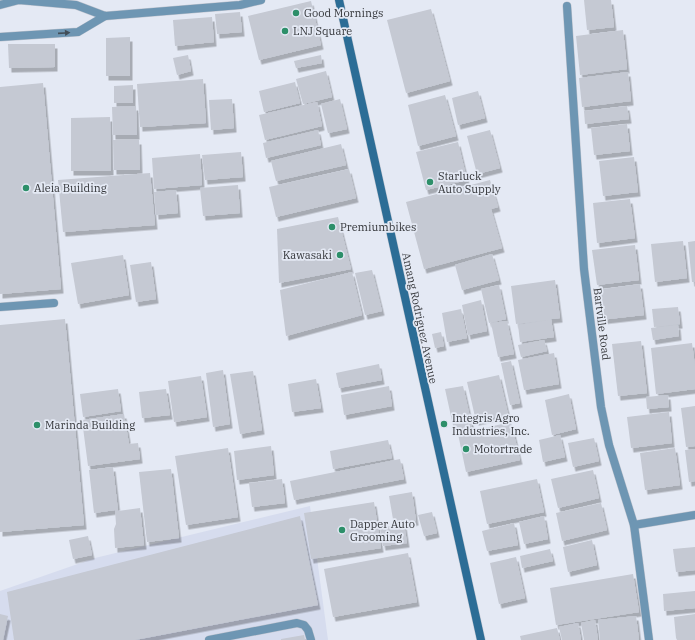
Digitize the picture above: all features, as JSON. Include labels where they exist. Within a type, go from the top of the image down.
[{"type":"main road","name":"Amang Rodriguez Avenue","points":[[339,0],[481,640]]},
{"type":"street","points":[[0,5],[19,0],[76,5],[104,16],[240,5],[261,0]]},
{"type":"street","name":"Bartville Road","points":[[567,6],[584,269],[601,407],[609,445],[634,525],[649,640]]},
{"type":"street","points":[[0,37],[78,32],[104,16]]},
{"type":"street","points":[[0,307],[54,303]]},
{"type":"street","points":[[634,525],[695,515]]},
{"type":"street","points":[[209,640],[297,623],[304,625],[308,630],[311,640]]},
{"type":"shaded area","points":[[310,506],[328,640],[0,640],[0,591],[95,558]]},
{"type":"building","points":[[584,0],[611,0],[614,27],[587,30]]},
{"type":"building","name":"LNJ Square","points":[[311,1],[321,45],[259,60],[248,16]]},
{"type":"building","points":[[431,9],[450,81],[406,93],[387,20]]},
{"type":"building","points":[[240,12],[242,32],[217,34],[215,14]]},
{"type":"building","points":[[212,17],[214,42],[175,46],[173,20]]},
{"type":"building","points":[[623,30],[627,69],[580,75],[576,36]]},
{"type":"building","points":[[130,37],[130,76],[106,76],[106,38]]},
{"type":"building","points":[[8,44],[55,44],[55,67],[9,68]]},
{"type":"building","points":[[188,55],[191,71],[177,75],[173,58]]},
{"type":"building","points":[[321,55],[322,63],[296,68],[294,61]]},
{"type":"building","points":[[326,71],[332,97],[303,104],[296,79]]},
{"type":"building","points":[[628,72],[631,101],[582,107],[579,78]]},
{"type":"building","points":[[203,79],[206,123],[140,127],[137,84]]},
{"type":"building","points":[[295,82],[300,103],[264,112],[259,91]]},
{"type":"building","name":"Aleia Building","points":[[43,83],[61,289],[0,294],[0,87]]},
{"type":"building","points":[[133,85],[133,103],[114,103],[114,86]]},
{"type":"building","points":[[478,91],[485,118],[458,125],[452,98]]},
{"type":"building","points":[[445,95],[456,136],[418,146],[408,105]]},
{"type":"building","points":[[232,99],[234,128],[211,130],[209,100]]},
{"type":"building","points":[[340,99],[347,129],[328,133],[321,104]]},
{"type":"building","points":[[317,102],[322,126],[265,140],[259,115]]},
{"type":"building","points":[[136,106],[137,135],[113,135],[112,107]]},
{"type":"building","points":[[627,106],[629,119],[585,124],[584,111]]},
{"type":"building","points":[[110,117],[111,171],[71,171],[71,118]]},
{"type":"building","points":[[627,124],[630,151],[594,155],[591,128]]},
{"type":"building","points":[[318,130],[321,145],[266,158],[263,143]]},
{"type":"building","points":[[490,130],[500,168],[477,174],[467,136]]},
{"type":"building","points":[[113,140],[139,140],[140,170],[114,170]]},
{"type":"building","points":[[458,142],[467,180],[426,190],[416,152]]},
{"type":"building","points":[[341,144],[346,165],[276,181],[271,161]]},
{"type":"building","points":[[241,152],[243,177],[205,180],[202,155]]},
{"type":"building","points":[[200,154],[202,185],[154,189],[152,158]]},
{"type":"building","points":[[634,157],[638,192],[603,196],[599,161]]},
{"type":"building","points":[[349,169],[356,198],[276,217],[269,187]]},
{"type":"building","points":[[150,173],[155,225],[63,232],[58,180]]},
{"type":"building","points":[[490,180],[498,207],[491,209],[502,248],[424,269],[406,202]]},
{"type":"building","points":[[238,185],[240,213],[203,216],[200,188]]},
{"type":"building","points":[[176,190],[178,213],[156,215],[154,192]]},
{"type":"building","points":[[630,199],[635,238],[597,243],[593,203]]},
{"type":"building","points":[[338,217],[351,269],[279,283],[277,229]]},
{"type":"building","points":[[683,241],[687,278],[655,282],[651,244]]},
{"type":"building","points":[[695,241],[695,282],[692,282],[688,242]]},
{"type":"building","points":[[635,245],[639,280],[597,285],[592,250]]},
{"type":"building","points":[[492,254],[499,280],[462,290],[455,265]]},
{"type":"building","points":[[123,255],[129,295],[78,304],[71,263]]},
{"type":"building","points":[[151,262],[156,299],[136,302],[130,265]]},
{"type":"building","points":[[372,270],[382,311],[365,315],[355,273]]},
{"type":"building","points":[[352,272],[362,315],[286,336],[280,290]]},
{"type":"building","points":[[555,280],[560,318],[551,319],[554,337],[520,342],[518,325],[548,320],[516,324],[511,286]]},
{"type":"building","points":[[640,284],[644,315],[600,320],[596,290]]},
{"type":"building","points":[[499,285],[506,319],[489,323],[481,289]]},
{"type":"building","points":[[481,300],[487,331],[468,335],[462,305]]},
{"type":"building","points":[[678,307],[680,324],[654,327],[652,309]]},
{"type":"building","points":[[461,309],[467,338],[447,342],[442,313]]},
{"type":"building","name":"Marinda Building","points":[[65,319],[84,525],[0,532],[0,325]]},
{"type":"building","points":[[507,321],[514,354],[498,357],[491,323]]},
{"type":"building","points":[[678,325],[679,336],[653,340],[651,328]]},
{"type":"building","points":[[441,332],[444,346],[435,348],[432,334]]},
{"type":"building","points":[[544,340],[547,351],[521,357],[518,345]]},
{"type":"building","points":[[641,341],[647,393],[618,396],[612,344]]},
{"type":"building","points":[[692,343],[695,366],[695,389],[656,394],[651,348]]},
{"type":"building","points":[[554,353],[559,384],[524,390],[518,360]]},
{"type":"building","points":[[511,361],[520,403],[510,405],[501,363]]},
{"type":"building","points":[[379,364],[382,380],[339,388],[336,373]]},
{"type":"building","points":[[223,370],[230,424],[213,427],[206,373]]},
{"type":"building","points":[[253,371],[262,430],[240,434],[230,374]]},
{"type":"building","points":[[499,375],[508,414],[476,421],[467,382]]},
{"type":"building","points":[[201,376],[207,417],[174,422],[168,381]]},
{"type":"building","points":[[316,379],[321,408],[292,412],[288,384]]},
{"type":"building","points":[[389,386],[392,406],[344,415],[341,395]]},
{"type":"building","points":[[463,386],[472,426],[454,430],[445,389]]},
{"type":"building","points":[[118,389],[121,411],[83,417],[80,394]]},
{"type":"building","points":[[166,389],[170,415],[142,418],[139,392]]},
{"type":"building","points":[[569,394],[576,429],[552,435],[545,400]]},
{"type":"building","points":[[668,395],[669,407],[647,409],[646,397]]},
{"type":"building","points":[[695,406],[695,446],[686,447],[681,408]]},
{"type":"building","points":[[669,412],[672,443],[631,448],[627,417]]},
{"type":"building","points":[[124,414],[129,444],[138,443],[140,459],[88,466],[82,420]]},
{"type":"building","points":[[511,422],[520,460],[466,472],[458,434]]},
{"type":"building","points":[[560,435],[565,457],[543,462],[539,440]]},
{"type":"building","points":[[594,438],[599,461],[573,467],[568,443]]},
{"type":"building","points":[[388,440],[392,458],[333,469],[330,451]]},
{"type":"building","points":[[271,446],[274,475],[237,480],[234,451]]},
{"type":"building","points":[[228,448],[238,517],[186,525],[175,456]]},
{"type":"building","points":[[675,448],[680,485],[645,490],[640,453]]},
{"type":"building","points":[[695,449],[695,481],[689,482],[685,450]]},
{"type":"building","points":[[400,459],[404,479],[294,500],[290,481]]},
{"type":"building","points":[[113,467],[118,511],[140,508],[144,545],[115,548],[115,510],[94,513],[89,470]]},
{"type":"building","points":[[171,469],[179,538],[147,542],[139,472]]},
{"type":"building","points":[[593,470],[599,498],[558,508],[551,479]]},
{"type":"building","points":[[282,479],[285,503],[252,507],[249,483]]},
{"type":"building","points":[[537,479],[544,512],[487,524],[480,491]]},
{"type":"building","points":[[412,492],[416,521],[394,525],[389,496]]},
{"type":"building","name":"Dapper Auto Grooming","points":[[374,502],[381,548],[311,559],[304,513]]},
{"type":"building","points":[[601,503],[607,530],[562,541],[556,513]]},
{"type":"building","points":[[432,512],[437,533],[424,536],[418,515]]},
{"type":"building","points":[[300,516],[318,605],[135,640],[14,640],[7,592]]},
{"type":"building","points":[[544,516],[548,539],[524,544],[519,522]]},
{"type":"building","points":[[514,523],[518,545],[487,551],[482,531]]},
{"type":"building","points":[[404,524],[407,543],[383,546],[380,528]]},
{"type":"building","points":[[88,536],[92,555],[73,559],[69,540]]},
{"type":"building","points":[[592,540],[597,565],[568,572],[563,547]]},
{"type":"building","points":[[695,547],[695,570],[676,572],[673,549]]},
{"type":"building","points":[[550,549],[553,561],[522,568],[520,556]]},
{"type":"building","points":[[408,553],[417,602],[333,617],[324,569]]},
{"type":"building","points":[[516,557],[525,598],[499,604],[490,563]]},
{"type":"building","points":[[633,574],[639,612],[556,625],[550,588]]},
{"type":"building","points":[[695,591],[695,608],[664,611],[663,594]]},
{"type":"building","points":[[0,614],[8,616],[3,640],[0,640]]},
{"type":"building","points":[[695,614],[695,640],[677,640],[674,617]]},
{"type":"building","points":[[636,616],[639,640],[600,640],[598,620]]},
{"type":"building","points":[[595,620],[598,640],[584,640],[581,623]]},
{"type":"building","points":[[578,623],[581,640],[562,640],[559,627]]},
{"type":"building","points":[[557,628],[560,640],[521,640],[520,636]]},
{"type":"building","points":[[304,635],[305,640],[281,640],[281,639]]},
{"type":"place","name":"Good Mornings","points":[[296,13]]},
{"type":"place","name":"LNJ Square","points":[[285,31]]},
{"type":"place","name":"Starluck Auto Supply","points":[[430,182]]},
{"type":"place","name":"Aleia Building","points":[[26,188]]},
{"type":"place","name":"Premiumbikes","points":[[332,227]]},
{"type":"place","name":"Kawasaki","points":[[340,255]]},
{"type":"place","name":"Integris Agro Industries, Inc.","points":[[444,424]]},
{"type":"place","name":"Marinda Building","points":[[37,425]]},
{"type":"place","name":"Motortrade","points":[[466,449]]},
{"type":"place","name":"Dapper Auto Grooming","points":[[342,530]]}]
